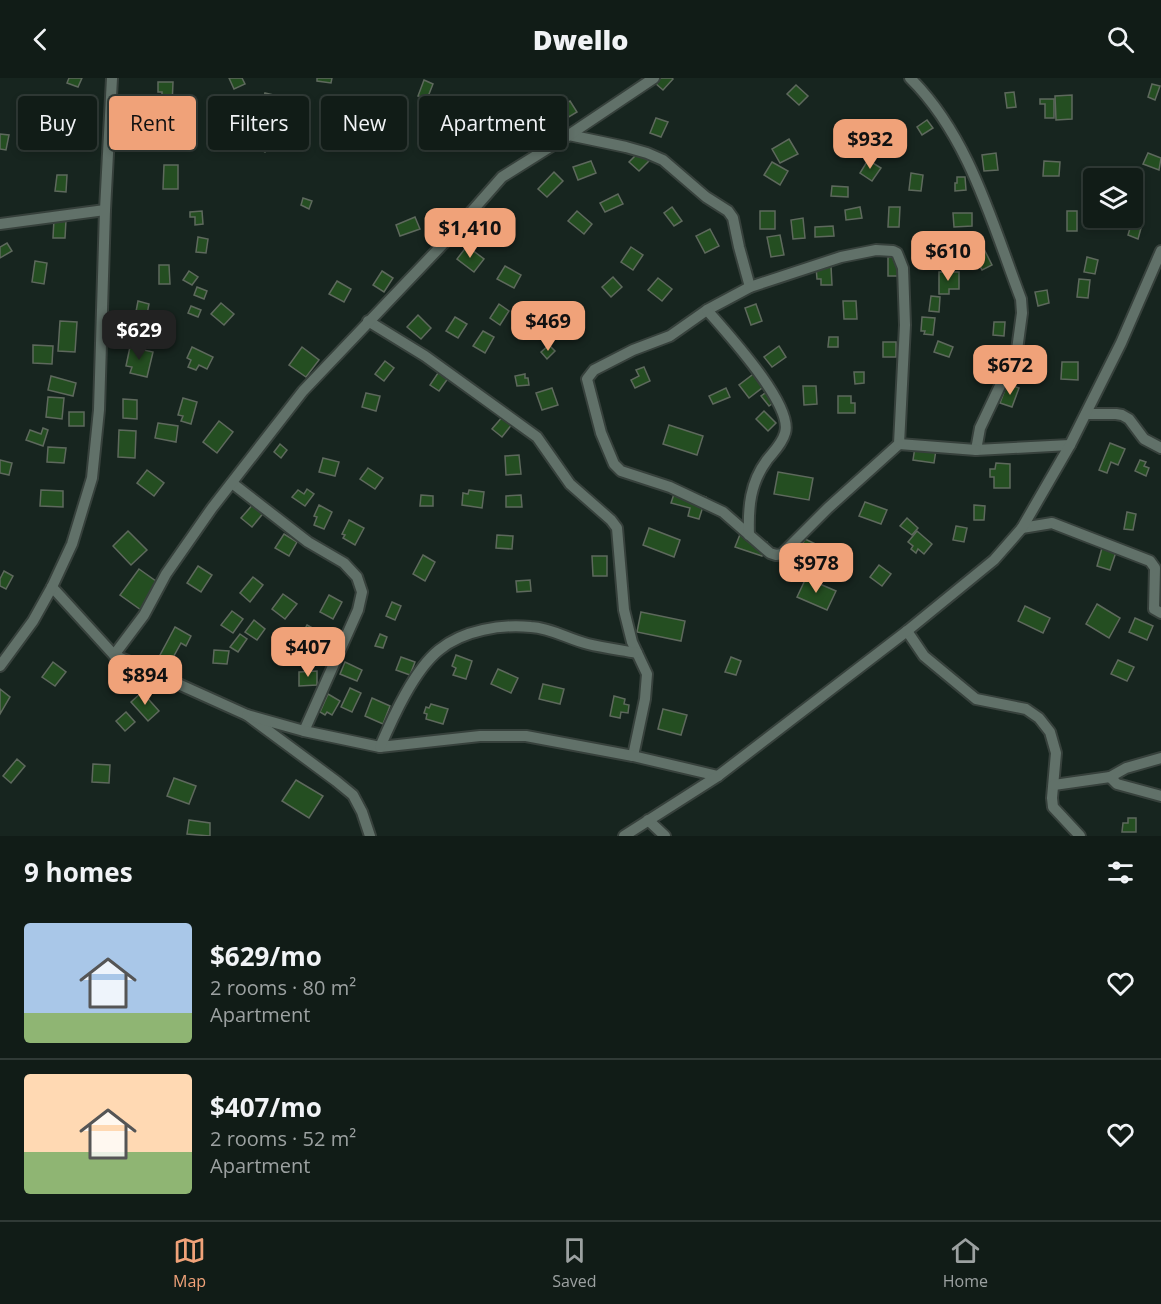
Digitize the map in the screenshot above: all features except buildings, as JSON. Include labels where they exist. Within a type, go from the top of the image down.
[{"type":"street","points":[[0,666],[33,621],[52,587],[72,544],[92,478],[99,410],[105,210],[112,78]]},
{"type":"street","points":[[114,655],[144,615],[166,574],[303,391],[443,244],[502,177],[654,78]]},
{"type":"street","points":[[910,78],[929,97],[964,153],[1021,299],[1022,313],[1017,350],[980,428],[976,450]]},
{"type":"street","points":[[569,135],[626,147],[663,160],[706,197],[728,211],[734,218],[750,287]]},
{"type":"street","points":[[0,224],[105,210]]},
{"type":"street","points":[[884,250],[897,253],[903,268],[905,325],[899,444],[828,508],[782,554],[770,553],[723,512],[698,499],[621,471],[609,454],[588,387],[587,379],[594,370],[633,350],[670,336],[707,310],[750,287],[861,252],[884,250]]},
{"type":"street","points":[[624,836],[718,776],[907,631],[994,560],[1022,528],[1070,445],[1121,343],[1161,251]]},
{"type":"street","points":[[707,310],[769,386],[786,423],[782,440],[766,461],[752,487],[749,504],[749,535]]},
{"type":"street","points":[[368,321],[425,356],[537,437],[570,484],[617,528],[624,610],[632,642],[647,674],[645,699],[633,756]]},
{"type":"street","points":[[1086,414],[1116,414],[1129,419],[1144,439],[1161,448]]},
{"type":"street","points":[[899,444],[976,450],[1070,445]]},
{"type":"street","points":[[232,483],[308,542],[344,563],[357,577],[362,592],[358,610],[304,731]]},
{"type":"street","points":[[1022,528],[1052,523],[1150,561],[1155,568],[1154,609],[1161,613]]},
{"type":"street","points":[[52,587],[114,655],[247,715],[304,731],[380,747],[504,734],[526,736],[633,756],[718,776]]},
{"type":"street","points":[[380,747],[396,709],[426,666],[439,650],[460,637],[504,627],[532,627],[549,630],[586,644],[637,653]]},
{"type":"street","points":[[907,631],[924,656],[976,699],[1026,709],[1039,718],[1050,732],[1056,753],[1053,807],[1080,836]]},
{"type":"street","points":[[247,715],[353,795],[362,812],[370,836]]},
{"type":"street","points":[[1054,785],[1110,777],[1126,768],[1161,758]]},
{"type":"street","points":[[1110,777],[1117,784],[1161,796]]},
{"type":"street","points":[[648,820],[665,836]]}]
